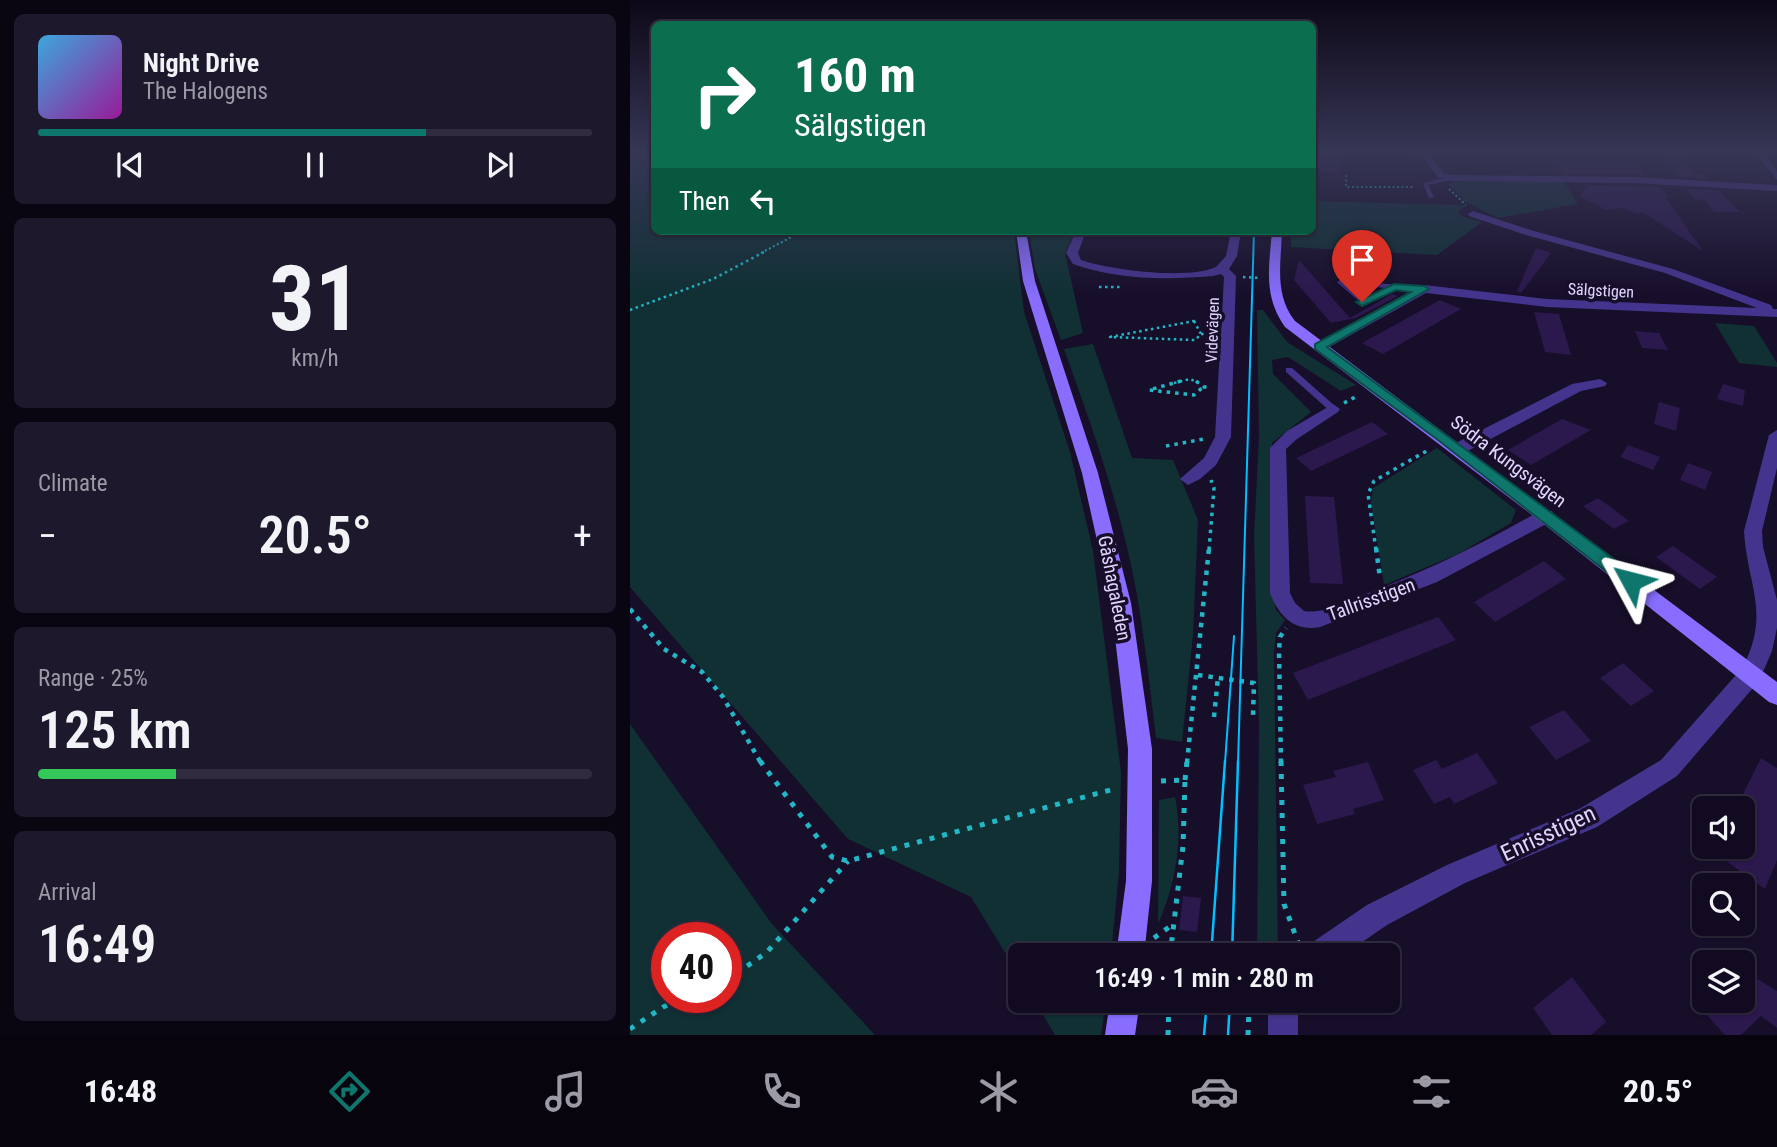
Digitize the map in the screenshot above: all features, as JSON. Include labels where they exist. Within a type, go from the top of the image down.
[{"type":"main road","name":"Gåshagaleden","points":[[1022,235],[1029,281],[1090,473],[1121,603],[1140,749],[1139,881],[1132,943]]},
{"type":"main road","name":"Södra Kungsvägen","points":[[1277,235],[1274,285],[1280,314],[1319,347],[1443,437],[1777,695]]},
{"type":"main road","points":[[1120,1035],[1123,1013]]},
{"type":"street","points":[[1473,214],[1530,233],[1669,271],[1777,313]]},
{"type":"street","name":"Videvägen","points":[[1079,235],[1072,253],[1077,262],[1096,270],[1138,276],[1226,273],[1230,335],[1223,437],[1220,449],[1205,467],[1188,479]]},
{"type":"street","points":[[1226,273],[1231,262],[1235,235]]},
{"type":"street","points":[[1319,347],[1424,289]]},
{"type":"street","name":"Sälgstigen","points":[[1424,289],[1547,303],[1777,313]]},
{"type":"street","points":[[1458,449],[1577,387],[1600,383]]},
{"type":"street","points":[[1296,616],[1285,608],[1280,593],[1278,448],[1292,435],[1333,409]]},
{"type":"street","name":"Enrisstigen","points":[[1336,943],[1377,915],[1456,874],[1588,818],[1669,768],[1751,674],[1762,651],[1767,628],[1767,600],[1754,547],[1753,531],[1777,435]]},
{"type":"street","name":"Tallrisstigen","points":[[1296,616],[1314,620],[1383,598],[1475,557],[1546,516]]},
{"type":"street","points":[[1283,1013],[1283,1035]]},
{"type":"lane","name":"Sälgstigen","points":[[1394,287],[1362,302],[1340,282],[1424,289]]},
{"type":"lane","points":[[1289,370],[1333,409]]},
{"type":"path","points":[[1460,199],[1473,209],[1473,214]]},
{"type":"path","points":[[630,310],[713,279],[796,235]]},
{"type":"path","points":[[1226,273],[1262,278],[1263,269],[1266,270],[1265,284],[1274,285]]},
{"type":"path","points":[[1201,334],[1194,321],[1110,337],[1195,340],[1201,334],[1230,335]]},
{"type":"path","points":[[1203,387],[1194,395],[1149,390],[1190,379],[1203,387],[1227,388]]},
{"type":"path","points":[[1333,409],[1374,386]]},
{"type":"path","points":[[1166,446],[1223,437]]},
{"type":"path","points":[[1383,598],[1368,494],[1374,481],[1436,446],[1434,441],[1443,437]]},
{"type":"path","points":[[1172,943],[1187,827],[1185,780],[1198,675],[1214,488],[1205,467]]},
{"type":"path","points":[[630,609],[664,649],[702,672],[723,697],[765,771],[832,857],[848,861],[1114,789]]},
{"type":"path","points":[[1296,616],[1280,637],[1279,651],[1283,891],[1284,904],[1298,943]]},
{"type":"path","points":[[1198,675],[1254,683],[1253,716]]},
{"type":"path","points":[[1214,717],[1217,677]]},
{"type":"path","points":[[1158,781],[1185,780]]},
{"type":"path","points":[[742,970],[767,952],[848,861]]},
{"type":"path","points":[[630,1029],[654,1013]]},
{"type":"path","points":[[1168,1013],[1168,1035]]},
{"type":"path","points":[[1248,1035],[1249,1013]]},
{"type":"green space","points":[[630,199],[651,199],[651,235],[1014,235],[1024,312],[1070,452],[1093,551],[1121,772],[1119,871],[1112,943],[1008,943],[1008,957],[971,897],[848,839],[630,587]]},
{"type":"green space","points":[[1462,199],[1575,199],[1578,204],[1498,218]]},
{"type":"green space","points":[[1316,201],[1466,206],[1458,211],[1461,216],[1482,222],[1437,255],[1291,247],[1291,235],[1316,235]]},
{"type":"green space","points":[[1030,235],[1073,235],[1065,253],[1083,333],[1061,340],[1035,269]]},
{"type":"green space","points":[[1257,310],[1263,310],[1287,342],[1356,385],[1341,391],[1288,357],[1272,360],[1273,374],[1311,412],[1272,443],[1272,591],[1276,610],[1285,620],[1276,633],[1274,652],[1278,943],[1257,943],[1259,727],[1254,535],[1259,438]]},
{"type":"green space","points":[[1715,323],[1754,326],[1777,367],[1739,363]]},
{"type":"green space","points":[[1093,344],[1132,458],[1173,460],[1198,520],[1193,635],[1182,742],[1156,738],[1132,567],[1105,469],[1064,349]]},
{"type":"green space","points":[[1437,448],[1516,510],[1511,523],[1458,554],[1384,585],[1371,502],[1373,488]]},
{"type":"green space","points":[[630,724],[772,924],[875,1035],[630,1035]]},
{"type":"green space","points":[[1175,797],[1179,830],[1176,862],[1169,894],[1158,924],[1159,800]]},
{"type":"green space","points":[[1042,1013],[1104,1013],[1101,1035],[1055,1035]]},
{"type":"building","points":[[1585,199],[1667,199],[1703,251],[1642,212],[1638,214],[1620,208],[1606,210]]},
{"type":"building","points":[[1697,199],[1728,199],[1740,212],[1714,212],[1704,200]]},
{"type":"building","points":[[1536,248],[1551,253],[1521,293],[1517,291]]},
{"type":"building","points":[[1299,260],[1350,318],[1392,294],[1398,296],[1356,318],[1331,323],[1294,280]]},
{"type":"building","points":[[1440,300],[1461,309],[1383,354],[1362,343]]},
{"type":"building","points":[[1534,312],[1559,314],[1571,355],[1545,352]]},
{"type":"building","points":[[1635,331],[1659,333],[1668,350],[1642,348]]},
{"type":"building","points":[[1723,384],[1745,390],[1743,406],[1717,399]]},
{"type":"building","points":[[1659,402],[1680,408],[1676,431],[1654,424]]},
{"type":"building","points":[[1562,419],[1591,430],[1531,465],[1508,450]]},
{"type":"building","points":[[1372,422],[1388,434],[1311,471],[1296,458]]},
{"type":"building","points":[[1628,445],[1660,457],[1653,470],[1620,457]]},
{"type":"building","points":[[1688,463],[1712,472],[1705,490],[1680,480]]},
{"type":"building","points":[[1305,496],[1334,497],[1343,584],[1310,583]]},
{"type":"building","points":[[1598,498],[1629,521],[1614,529],[1583,506]]},
{"type":"building","points":[[1673,546],[1717,577],[1700,589],[1656,557]]},
{"type":"building","points":[[1544,561],[1566,579],[1495,622],[1474,602]]},
{"type":"building","points":[[1438,617],[1456,640],[1308,700],[1293,673]]},
{"type":"building","points":[[1623,663],[1654,691],[1631,706],[1600,678]]},
{"type":"building","points":[[1564,710],[1591,741],[1556,760],[1529,727]]},
{"type":"building","points":[[1477,753],[1498,783],[1454,804],[1450,797],[1434,804],[1413,770],[1436,760],[1442,769]]},
{"type":"building","points":[[1761,758],[1777,768],[1777,860],[1765,889],[1755,882],[1755,873],[1743,873],[1724,859],[1755,859],[1755,796],[1742,796]]},
{"type":"building","points":[[1368,762],[1384,800],[1353,809],[1355,814],[1317,824],[1303,785],[1336,777],[1333,771]]},
{"type":"building","points":[[1183,896],[1201,898],[1197,932],[1179,930]]},
{"type":"building","points":[[1572,977],[1606,1022],[1591,1035],[1552,1035],[1533,1008]]},
{"type":"building","points":[[1755,977],[1777,991],[1777,1028],[1761,1016],[1741,1035],[1725,1035],[1705,1013],[1755,1013]]},
{"type":"tram line","points":[[1238,763],[1254,235]]},
{"type":"tram line","points":[[1225,763],[1234,636]]},
{"type":"tram line","points":[[1212,943],[1225,761]]},
{"type":"tram line","points":[[1232,943],[1238,761]]},
{"type":"tram line","points":[[1204,1035],[1206,1013]]},
{"type":"tram line","points":[[1228,1035],[1229,1013]]},
{"type":"route","points":[[1362,302],[1394,287],[1424,289],[1319,347],[1443,437],[1631,581]]}]
